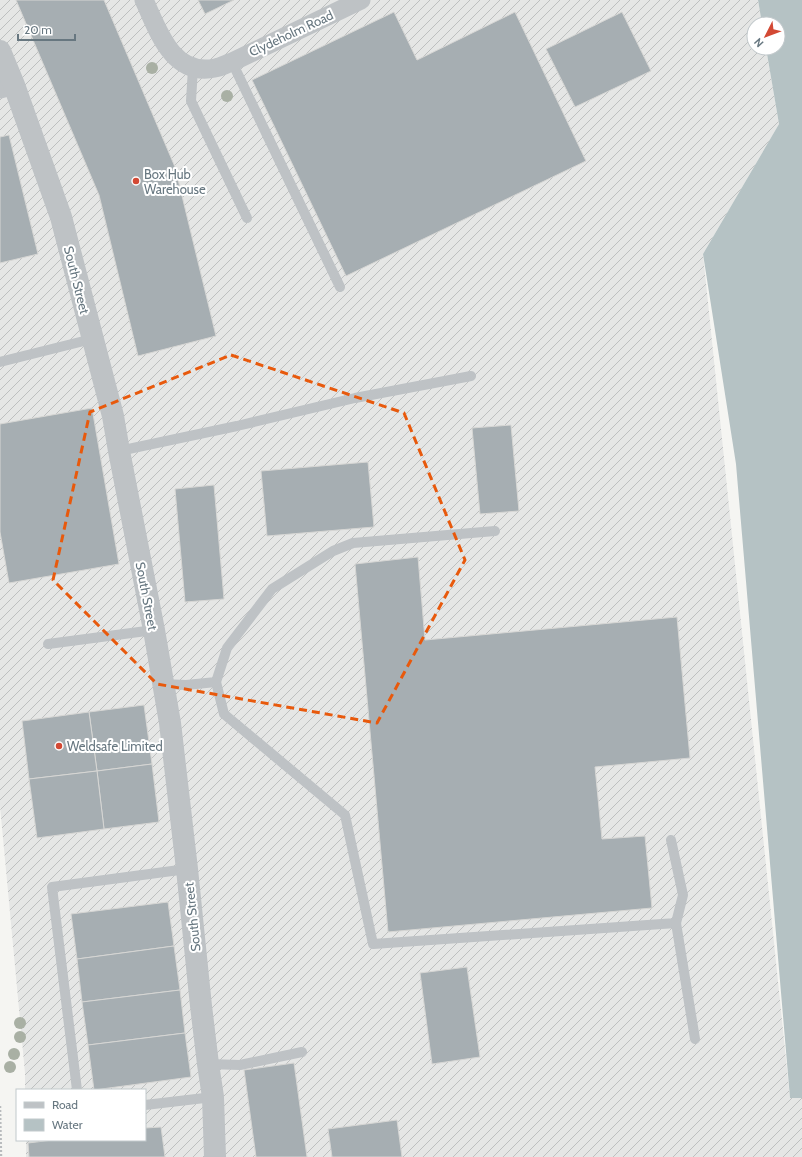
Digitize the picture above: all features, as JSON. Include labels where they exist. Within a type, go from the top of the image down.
[{"type":"street","points":[[144,0],[167,47],[174,56],[193,68]]},
{"type":"street","name":"Clydeholm Road","points":[[193,68],[214,68],[227,64],[361,0]]},
{"type":"street","name":"South Street","points":[[0,51],[7,87],[61,216],[113,416],[154,630],[170,723],[200,998],[213,1097],[215,1157]]},
{"type":"lane","points":[[227,64],[340,287]]},
{"type":"lane","points":[[193,68],[191,101],[247,218]]},
{"type":"lane","points":[[0,362],[92,339]]},
{"type":"lane","points":[[119,451],[237,426],[355,398],[471,376]]},
{"type":"lane","points":[[495,531],[353,543],[333,551],[272,589],[227,648],[216,682],[224,714],[345,815],[373,944],[656,923],[676,923]]},
{"type":"lane","points":[[48,644],[154,630]]},
{"type":"lane","points":[[163,684],[186,685],[216,682]]},
{"type":"lane","points":[[671,840],[683,895],[676,923],[696,1039]]},
{"type":"lane","points":[[77,1089],[52,887],[187,869]]},
{"type":"lane","points":[[208,1064],[240,1066],[302,1052]]},
{"type":"lane","points":[[146,1105],[213,1097]]},
{"type":"path","points":[[0,1106],[1,1157]]},
{"type":"highlighted area","points":[[231,355],[404,413],[465,560],[377,723],[157,684],[53,580],[90,412]]},
{"type":"shaded area","points":[[0,0],[758,0],[761,16],[746,16],[746,56],[767,56],[779,124],[703,254],[790,1098],[802,1098],[802,1157],[26,1157],[26,1141],[146,1141],[146,1089],[25,1089],[25,1073],[0,806]]},
{"type":"water","points":[[758,0],[802,0],[802,1098],[790,1098],[736,464],[703,254],[779,124],[767,56],[786,56],[786,16],[761,16]]},
{"type":"building","name":"Box Hub Warehouse","points":[[16,0],[104,0],[175,167],[216,336],[138,356],[99,195]]},
{"type":"building","points":[[198,0],[234,0],[205,14]]},
{"type":"building","points":[[394,12],[417,60],[515,12],[586,161],[346,276],[252,80]]},
{"type":"building","points":[[622,12],[651,71],[575,107],[546,49]]},
{"type":"building","points":[[9,135],[38,254],[0,263],[0,137]]},
{"type":"building","points":[[92,408],[119,564],[9,583],[0,532],[0,424]]},
{"type":"building","points":[[511,425],[519,511],[480,514],[472,428]]},
{"type":"building","points":[[368,462],[374,527],[267,536],[261,471]]},
{"type":"building","points":[[214,485],[224,599],[185,602],[175,489]]},
{"type":"building","points":[[418,557],[425,640],[677,617],[690,758],[595,767],[602,839],[645,836],[652,908],[388,932],[355,564]]},
{"type":"building","points":[[144,705],[152,764],[97,771],[89,712]]},
{"type":"building","name":"Weldsafe Limited","points":[[89,712],[97,771],[29,779],[22,721]]},
{"type":"building","points":[[152,764],[159,822],[104,829],[97,771]]},
{"type":"building","points":[[97,771],[104,829],[37,838],[29,779]]},
{"type":"building","points":[[168,902],[174,946],[77,959],[71,914]]},
{"type":"building","points":[[174,946],[180,990],[82,1002],[77,959]]},
{"type":"building","points":[[467,967],[480,1057],[432,1064],[420,973]]},
{"type":"building","points":[[180,990],[185,1033],[88,1045],[82,1002]]},
{"type":"building","points":[[185,1033],[191,1077],[94,1089],[88,1045]]},
{"type":"building","points":[[294,1063],[307,1157],[256,1157],[244,1070]]},
{"type":"building","points":[[397,1120],[402,1157],[332,1157],[328,1129]]},
{"type":"building","points":[[161,1127],[165,1157],[29,1157],[28,1143],[45,1141],[146,1141],[146,1128]]},
{"type":"place","name":"Box Hub Warehouse","points":[[136,181]]},
{"type":"place","name":"Weldsafe Limited","points":[[59,746]]}]
